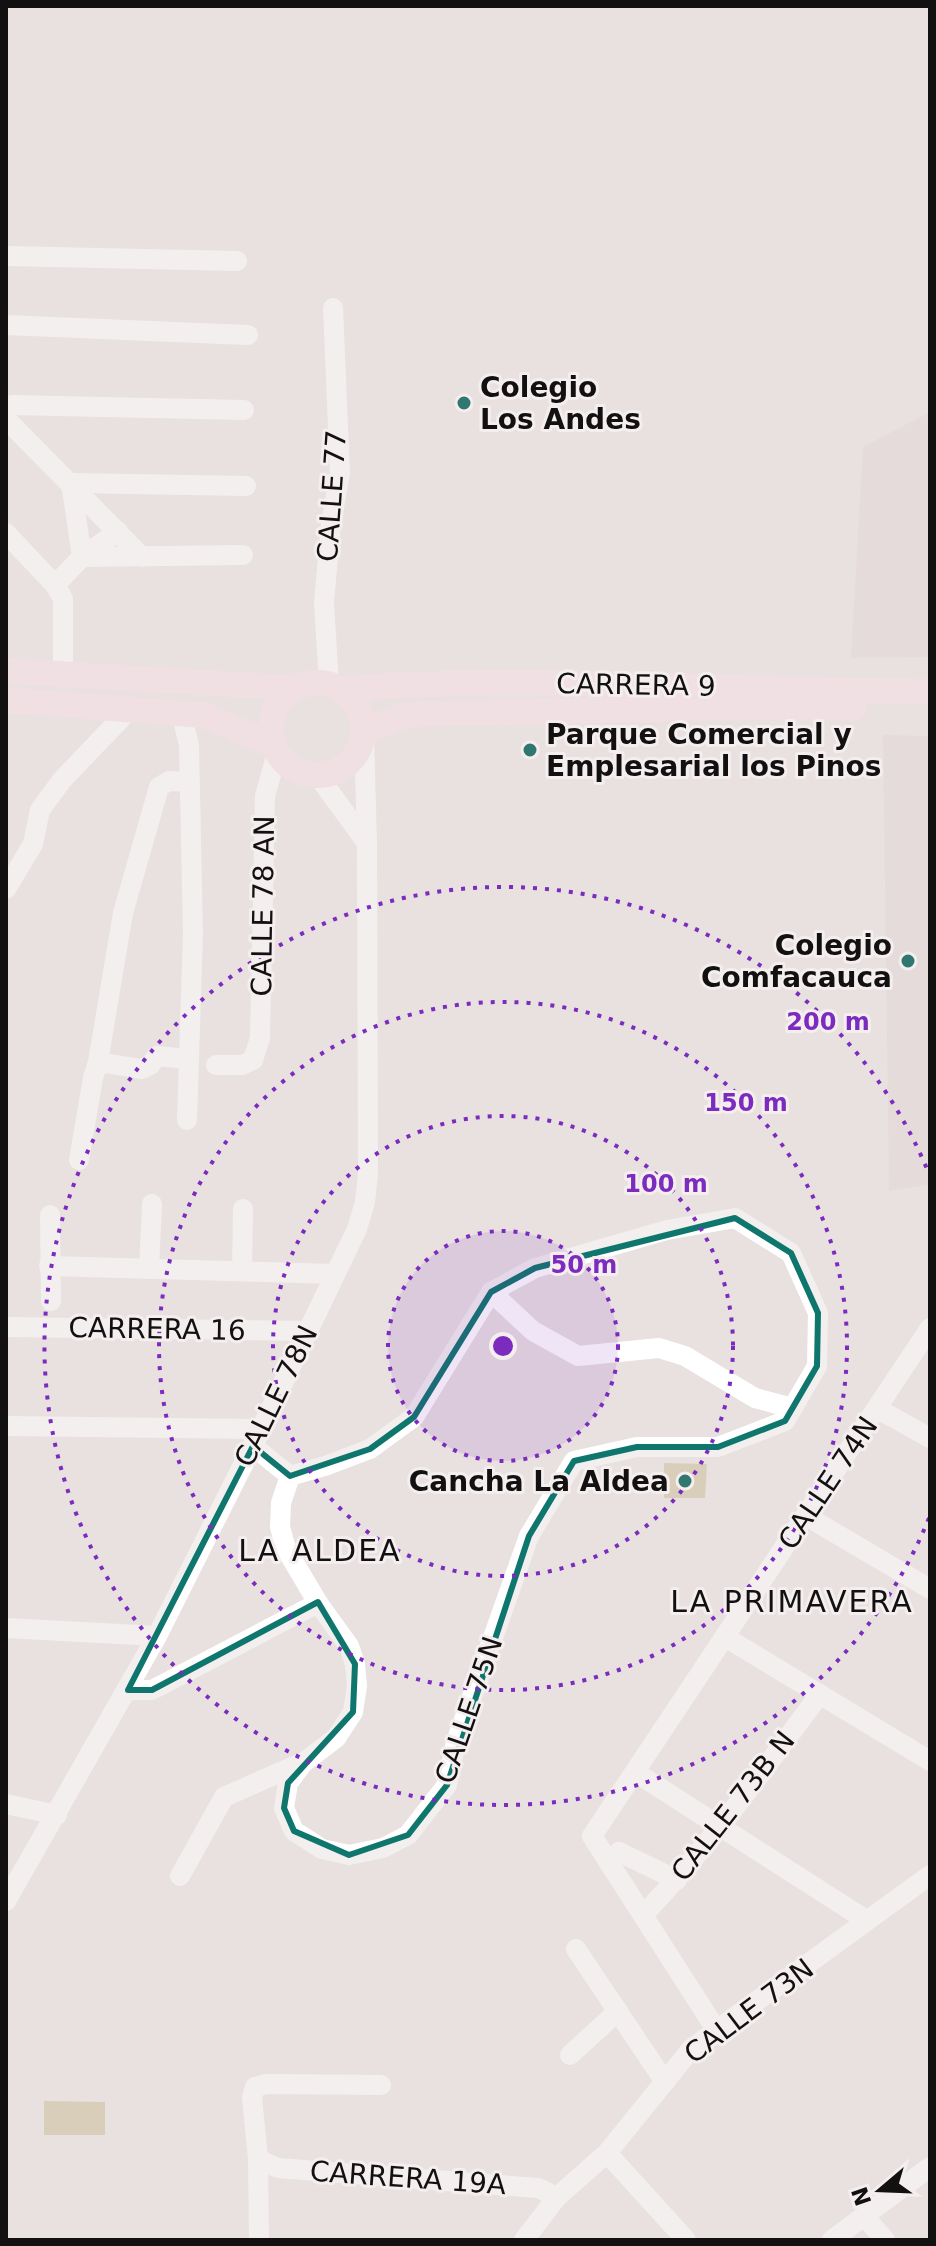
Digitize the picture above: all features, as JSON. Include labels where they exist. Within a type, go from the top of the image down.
[{"type":"main road","points":[[6,671],[295,688],[317,682],[335,687],[354,700],[362,715],[364,734],[355,757],[339,771],[318,776],[297,771],[276,749],[204,715],[6,700]]},
{"type":"main road","name":"CARRERA 9","points":[[335,687],[416,683],[593,684],[930,692]]},
{"type":"main road","points":[[276,749],[272,719],[284,696],[295,688]]},
{"type":"main road","name":"CARRERA 9","points":[[364,734],[403,716],[420,714],[758,707],[930,709]]},
{"type":"street","points":[[6,256],[237,261]]},
{"type":"street","name":"CALLE 77","points":[[333,308],[340,473],[331,524],[324,602],[335,687]]},
{"type":"street","points":[[6,325],[248,335]]},
{"type":"street","points":[[6,407],[244,410]]},
{"type":"street","points":[[6,419],[142,557]]},
{"type":"street","points":[[71,483],[246,486]]},
{"type":"street","points":[[71,483],[82,557]]},
{"type":"street","points":[[55,585],[82,557],[118,531]]},
{"type":"street","points":[[6,533],[55,585],[63,599],[63,674]]},
{"type":"street","points":[[82,557],[243,555]]},
{"type":"street","points":[[6,889],[33,844],[40,810],[62,780],[131,708]]},
{"type":"street","points":[[181,712],[189,745],[193,933],[187,1120]]},
{"type":"street","name":"CALLE 78N","points":[[6,1901],[157,1636],[257,1438],[357,1229],[365,1202],[368,1173],[364,734]]},
{"type":"street","name":"CALLE 78 AN","points":[[216,1065],[242,1065],[253,1060],[260,1038],[265,796],[276,749]]},
{"type":"street","points":[[318,776],[367,843]]},
{"type":"street","points":[[79,1160],[123,913],[159,787],[169,781],[189,782]]},
{"type":"street","points":[[98,1062],[141,1069],[150,1065],[157,1056],[188,1059]]},
{"type":"street","points":[[149,1269],[152,1204]]},
{"type":"street","points":[[242,1271],[243,1209]]},
{"type":"street","points":[[50,1215],[51,1301]]},
{"type":"street","name":"CALLE 75N","points":[[290,1476],[281,1503],[280,1527],[286,1549],[318,1603],[334,1621],[349,1646],[357,1686],[353,1712],[336,1738],[303,1763],[288,1783],[284,1808],[294,1831],[322,1849],[349,1855],[383,1848],[408,1835],[447,1785],[456,1742],[529,1536],[574,1461],[637,1447],[718,1447],[785,1421],[817,1366],[818,1313],[791,1253],[735,1218],[667,1230],[535,1268],[491,1292]]},
{"type":"street","points":[[49,1266],[335,1274]]},
{"type":"street","points":[[6,1426],[257,1438],[290,1476],[370,1449],[414,1417],[491,1292],[533,1331],[578,1356],[659,1348],[685,1356],[755,1398],[792,1408]]},
{"type":"street","name":"CARRERA 16","points":[[6,1327],[308,1331]]},
{"type":"street","name":"CALLE 74N","points":[[609,1863],[592,1836],[930,1328]]},
{"type":"street","points":[[878,1409],[930,1438]]},
{"type":"street","points":[[806,1516],[930,1589]]},
{"type":"street","points":[[128,1690],[152,1690],[318,1603]]},
{"type":"street","points":[[6,1628],[157,1636]]},
{"type":"street","points":[[725,1637],[930,1761]]},
{"type":"street","name":"CALLE 73B N","points":[[643,1915],[677,1880],[720,1827],[820,1694]]},
{"type":"street","points":[[180,1876],[224,1797],[303,1763]]},
{"type":"street","points":[[635,1772],[866,1920]]},
{"type":"street","points":[[6,1804],[57,1815]]},
{"type":"street","points":[[677,1880],[619,1852],[609,1863],[717,2031]]},
{"type":"street","name":"CALLE 73N","points":[[524,2240],[557,2197],[607,2153],[692,2048],[930,1875]]},
{"type":"street","points":[[576,1949],[665,2082]]},
{"type":"street","points":[[570,2055],[618,2011]]},
{"type":"street","points":[[259,2240],[258,2159],[252,2097],[255,2087],[266,2084],[381,2085]]},
{"type":"street","points":[[607,2153],[686,2240]]},
{"type":"street","name":"CARRERA 19A","points":[[258,2159],[278,2168],[538,2188],[557,2197]]},
{"type":"street","points":[[832,2240],[930,2167]]},
{"type":"street","points":[[865,2217],[885,2240]]},
{"type":"highlighted area","points":[[735,1218],[791,1253],[818,1313],[817,1366],[785,1421],[718,1447],[637,1447],[574,1461],[529,1536],[447,1785],[408,1835],[349,1855],[294,1831],[284,1808],[288,1783],[353,1712],[355,1664],[318,1602],[152,1690],[128,1690],[253,1446],[290,1476],[370,1449],[414,1417],[491,1292],[535,1268]]},
{"type":"shaded area","points":[[930,412],[930,657],[851,658],[863,447]]},
{"type":"shaded area","name":"Colegio Comfacauca","points":[[883,735],[930,736],[930,1185],[889,1191]]},
{"type":"shaded area","name":"Cancha La Aldea","points":[[664,1463],[707,1464],[705,1498],[664,1498]]},
{"type":"shaded area","points":[[44,2101],[105,2102],[105,2135],[44,2135]]},
{"type":"place","name":"Colegio Los Andes","points":[[464,403]]},
{"type":"place","name":"Parque Comercial y Emplesarial los Pinos","points":[[530,750]]},
{"type":"place","name":"Colegio Comfacauca","points":[[908,961]]},
{"type":"place","name":"Cancha La Aldea","points":[[685,1481]]},
{"type":"district","name":"LA ALDEA","points":[[320,1550]]},
{"type":"district","name":"LA PRIMAVERA","points":[[792,1601]]}]
